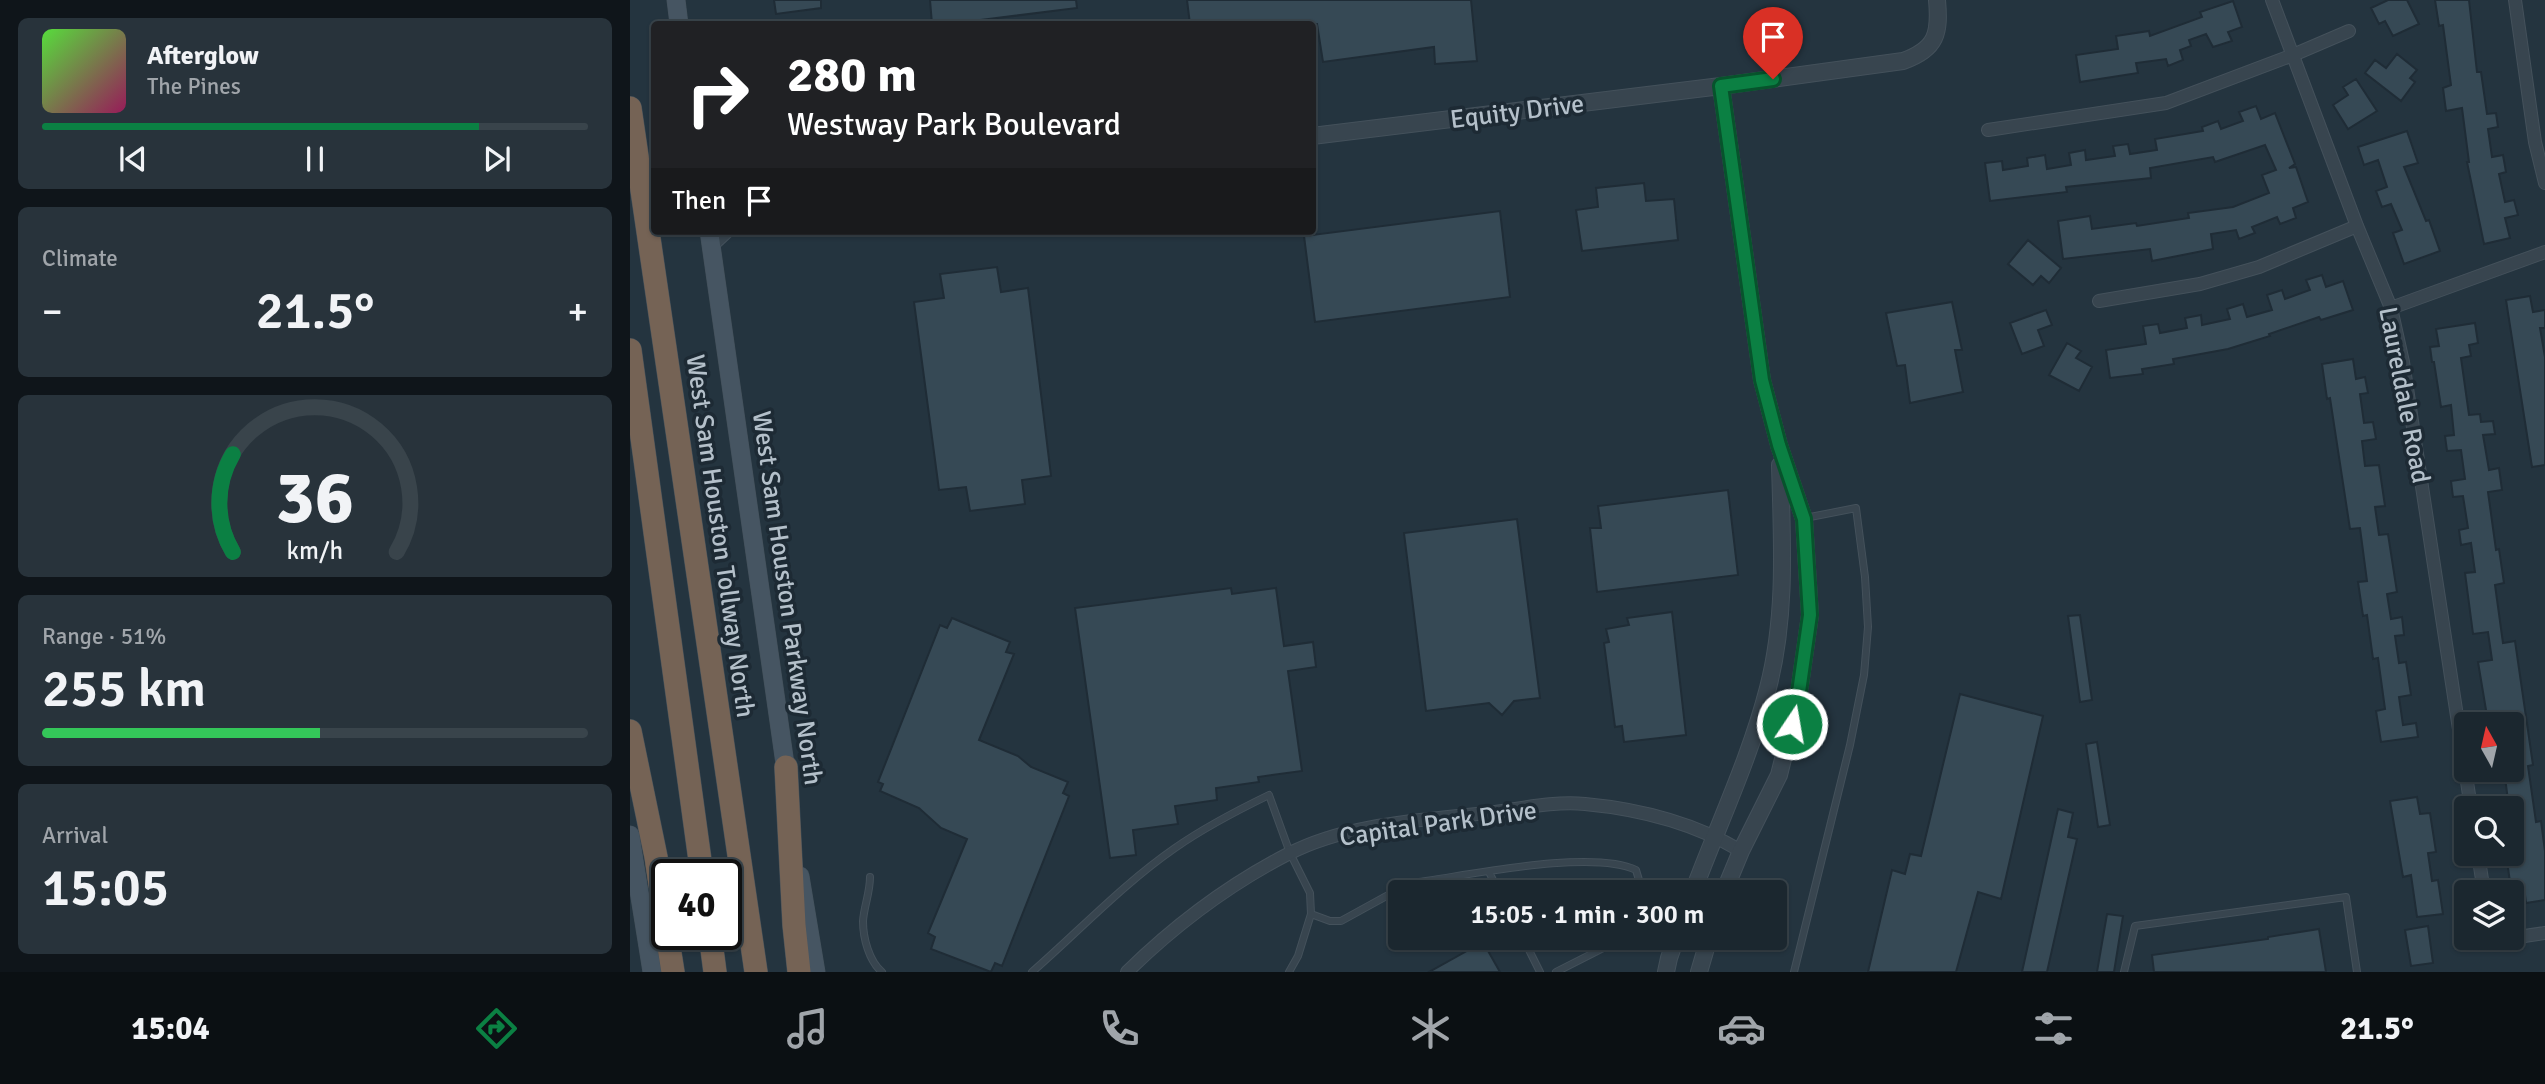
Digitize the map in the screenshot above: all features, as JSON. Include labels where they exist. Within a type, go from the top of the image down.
[{"type":"highway","name":"West Sam Houston Tollway North","points":[[630,108],[756,972]]},
{"type":"highway","points":[[630,350],[700,859]]},
{"type":"highway","points":[[630,731],[656,859]]},
{"type":"highway","points":[[786,766],[799,972]]},
{"type":"highway","points":[[670,950],[673,972]]},
{"type":"highway","points":[[712,950],[715,972]]},
{"type":"main road","points":[[676,0],[679,21]]},
{"type":"main road","name":"West Sam Houston Parkway North","points":[[710,238],[816,972]]},
{"type":"main road","points":[[630,835],[652,972]]},
{"type":"street","name":"Equity Drive","points":[[1316,135],[1721,86],[1903,61],[1926,50],[1936,37],[1939,18],[1937,0]]},
{"type":"street","name":"Laureldale Road","points":[[2272,0],[2357,226],[2391,308],[2403,362],[2469,796]]},
{"type":"street","points":[[2515,0],[2535,142],[2545,183]]},
{"type":"street","points":[[1988,130],[2166,103],[2349,31]]},
{"type":"street","points":[[1721,86],[1760,367],[1779,445],[1804,519],[1810,615],[1798,699],[1779,775],[1729,880]]},
{"type":"street","points":[[2099,301],[2200,285],[2259,267],[2357,226]]},
{"type":"street","points":[[2391,308],[2545,252]]},
{"type":"street","points":[[1697,880],[1769,687],[1783,597],[1779,445]]},
{"type":"street","name":"Capital Park Drive","points":[[1126,972],[1154,945],[1217,894],[1290,853],[1332,837],[1386,825],[1582,803],[1624,809],[1714,835],[1741,851]]},
{"type":"street","points":[[2524,936],[2545,933]]},
{"type":"street","points":[[1667,972],[1672,950]]},
{"type":"street","points":[[1699,972],[1705,950]]},
{"type":"lane","points":[[1794,972],[1850,745],[1864,675],[1868,627],[1866,578],[1856,508],[1804,519]]},
{"type":"lane","points":[[1032,972],[1136,877],[1174,848],[1218,820],[1269,795],[1290,853],[1310,893],[1311,914],[1298,956],[1289,972]]},
{"type":"lane","points":[[1311,914],[1330,921],[1341,920],[1401,888],[1419,882],[1574,862],[1624,865],[1636,870],[1639,880]]},
{"type":"lane","points":[[1489,872],[1493,880]]},
{"type":"lane","points":[[870,877],[863,921],[866,944],[875,966],[882,972]]},
{"type":"lane","points":[[2124,972],[2135,926],[2346,897],[2357,972]]},
{"type":"lane","points":[[1529,950],[1540,972]]},
{"type":"lane","points":[[1556,972],[1599,950]]},
{"type":"building","points":[[774,0],[821,0],[821,8],[776,14]]},
{"type":"building","points":[[930,0],[1076,0],[1077,8],[973,21],[932,21]]},
{"type":"building","points":[[1187,0],[1471,0],[1477,61],[1435,64],[1434,47],[1323,62],[1316,21],[1190,21]]},
{"type":"building","points":[[2388,0],[2407,0],[2419,24],[2393,36],[2385,21],[2379,24],[2371,8]]},
{"type":"building","points":[[2435,0],[2469,0],[2477,72],[2481,72],[2487,114],[2496,113],[2498,127],[2488,129],[2492,157],[2503,155],[2506,172],[2499,174],[2505,202],[2514,200],[2518,215],[2505,218],[2510,238],[2484,244],[2467,162],[2462,108],[2446,111],[2443,88],[2451,85],[2443,25],[2439,26]]},
{"type":"building","points":[[2233,1],[2242,27],[2228,32],[2232,41],[2213,47],[2206,34],[2189,40],[2191,46],[2180,50],[2183,60],[2168,66],[2166,59],[2136,63],[2138,73],[2080,82],[2076,55],[2118,49],[2116,36],[2149,31],[2150,36],[2202,17],[2200,12]]},
{"type":"building","points":[[2397,54],[2417,70],[2410,78],[2415,82],[2401,101],[2365,73],[2375,60],[2386,68]]},
{"type":"building","points":[[2356,79],[2377,111],[2348,129],[2333,105],[2348,95],[2343,87]]},
{"type":"building","points":[[2256,106],[2261,119],[2275,113],[2295,164],[2289,168],[2296,167],[2308,202],[2293,208],[2296,218],[2280,224],[2277,217],[2252,227],[2255,233],[2239,239],[2236,230],[2211,234],[2213,249],[2152,261],[2150,249],[2063,259],[2058,221],[2090,216],[2092,229],[2136,223],[2137,226],[2189,218],[2188,213],[2233,207],[2269,193],[2262,175],[2276,170],[2265,145],[2215,162],[2213,157],[2150,168],[2151,178],[2066,187],[2067,192],[1990,201],[1985,163],[2002,161],[2003,170],[2028,166],[2027,158],[2045,155],[2047,169],[2071,165],[2069,153],[2085,150],[2086,160],[2115,156],[2113,146],[2128,144],[2130,154],[2157,150],[2155,139],[2203,131],[2202,127],[2218,121],[2221,129],[2243,121],[2239,112]]},
{"type":"building","points":[[2407,131],[2418,163],[2404,167],[2426,221],[2429,220],[2440,251],[2404,264],[2393,233],[2402,230],[2391,204],[2382,207],[2376,191],[2387,187],[2378,160],[2364,165],[2358,147]]},
{"type":"building","points":[[1644,183],[1646,201],[1674,199],[1678,240],[1582,251],[1576,210],[1598,207],[1596,188]]},
{"type":"building","points":[[1500,211],[1510,297],[1315,322],[1304,236]]},
{"type":"building","points":[[2028,240],[2061,268],[2049,283],[2041,276],[2033,285],[2008,264]]},
{"type":"building","points":[[997,267],[1001,292],[1028,288],[1051,476],[1022,480],[1025,504],[970,511],[966,487],[939,490],[914,302],[944,298],[940,274]]},
{"type":"building","points":[[2322,275],[2326,287],[2343,281],[2353,310],[2321,320],[2319,317],[2228,349],[2173,359],[2174,364],[2142,369],[2143,374],[2110,378],[2106,350],[2146,344],[2143,326],[2158,324],[2160,333],[2187,328],[2185,318],[2201,315],[2202,325],[2230,319],[2227,309],[2243,304],[2247,317],[2272,310],[2267,295],[2282,290],[2285,299],[2310,290],[2306,280]]},
{"type":"building","points":[[2530,296],[2533,312],[2545,310],[2545,328],[2540,328],[2545,357],[2545,465],[2532,467],[2506,300]]},
{"type":"building","points":[[1952,302],[1962,350],[1955,350],[1963,392],[1910,403],[1905,365],[1897,366],[1886,313]]},
{"type":"building","points":[[2046,310],[2052,325],[2038,330],[2044,346],[2022,354],[2010,323]]},
{"type":"building","points":[[2475,323],[2478,343],[2469,345],[2471,356],[2461,358],[2469,415],[2480,414],[2481,422],[2493,421],[2495,434],[2483,435],[2489,470],[2499,468],[2502,490],[2488,492],[2496,550],[2499,549],[2504,583],[2495,585],[2503,643],[2515,641],[2533,765],[2528,766],[2536,822],[2541,821],[2545,851],[2545,900],[2526,903],[2524,880],[2510,880],[2508,866],[2524,866],[2524,796],[2507,796],[2506,782],[2524,782],[2524,712],[2486,712],[2478,662],[2492,660],[2488,632],[2473,634],[2465,573],[2475,572],[2471,543],[2461,545],[2459,530],[2468,528],[2463,496],[2453,497],[2451,481],[2465,479],[2461,450],[2447,451],[2445,436],[2454,435],[2451,405],[2441,407],[2432,362],[2430,347],[2439,346],[2436,329]]},
{"type":"building","points":[[2067,343],[2081,351],[2076,358],[2092,367],[2079,391],[2049,375]]},
{"type":"building","points":[[2353,359],[2356,379],[2365,377],[2368,393],[2360,394],[2364,423],[2373,422],[2376,439],[2362,441],[2365,466],[2379,465],[2385,506],[2375,507],[2379,535],[2388,534],[2397,592],[2387,594],[2391,619],[2402,617],[2404,635],[2395,636],[2399,663],[2406,662],[2411,695],[2399,697],[2403,725],[2416,723],[2418,737],[2381,742],[2376,711],[2385,709],[2378,658],[2373,659],[2367,615],[2363,616],[2358,582],[2367,581],[2360,528],[2350,529],[2330,398],[2327,399],[2322,364]]},
{"type":"building","points":[[1728,490],[1738,575],[1597,592],[1590,528],[1601,528],[1598,506]]},
{"type":"building","points":[[1517,519],[1540,698],[1514,701],[1502,715],[1489,703],[1426,711],[1404,533]]},
{"type":"building","points":[[1231,588],[1232,594],[1276,588],[1284,646],[1313,642],[1316,667],[1288,671],[1302,771],[1258,777],[1259,782],[1216,788],[1217,800],[1175,806],[1178,824],[1133,830],[1136,855],[1110,858],[1075,608]]},
{"type":"building","points":[[1672,612],[1686,735],[1624,742],[1622,726],[1615,727],[1604,643],[1609,642],[1606,629],[1629,625],[1627,618]]},
{"type":"building","points":[[2080,615],[2092,700],[2080,702],[2068,616]]},
{"type":"building","points":[[952,618],[1010,642],[1006,652],[1014,654],[979,740],[1018,756],[1031,767],[1068,782],[1063,793],[1069,796],[1002,966],[995,963],[991,972],[931,949],[935,937],[928,933],[967,839],[941,828],[919,808],[880,791],[883,784],[878,782],[940,625],[947,628]]},
{"type":"building","points":[[1960,694],[2043,716],[2001,899],[1978,892],[1956,972],[1868,972],[1892,870],[1905,874],[1910,854],[1921,856]]},
{"type":"building","points":[[2097,742],[2110,825],[2098,827],[2086,744]]},
{"type":"building","points":[[2417,797],[2420,814],[2430,813],[2436,852],[2428,853],[2432,881],[2438,880],[2443,914],[2417,917],[2411,875],[2403,877],[2390,801]]},
{"type":"building","points":[[2058,809],[2073,813],[2068,837],[2077,839],[2047,972],[2022,972]]},
{"type":"building","points":[[2107,914],[2123,916],[2114,972],[2097,972]]},
{"type":"building","points":[[2428,926],[2433,963],[2411,966],[2405,930]]},
{"type":"building","points":[[2319,929],[2326,972],[2154,972],[2152,955]]},
{"type":"building","points":[[1469,950],[1488,950],[1500,972],[1429,972]]},
{"type":"route","points":[[1773,79],[1721,86],[1762,380],[1779,445],[1804,519],[1810,615],[1792,724]]}]
